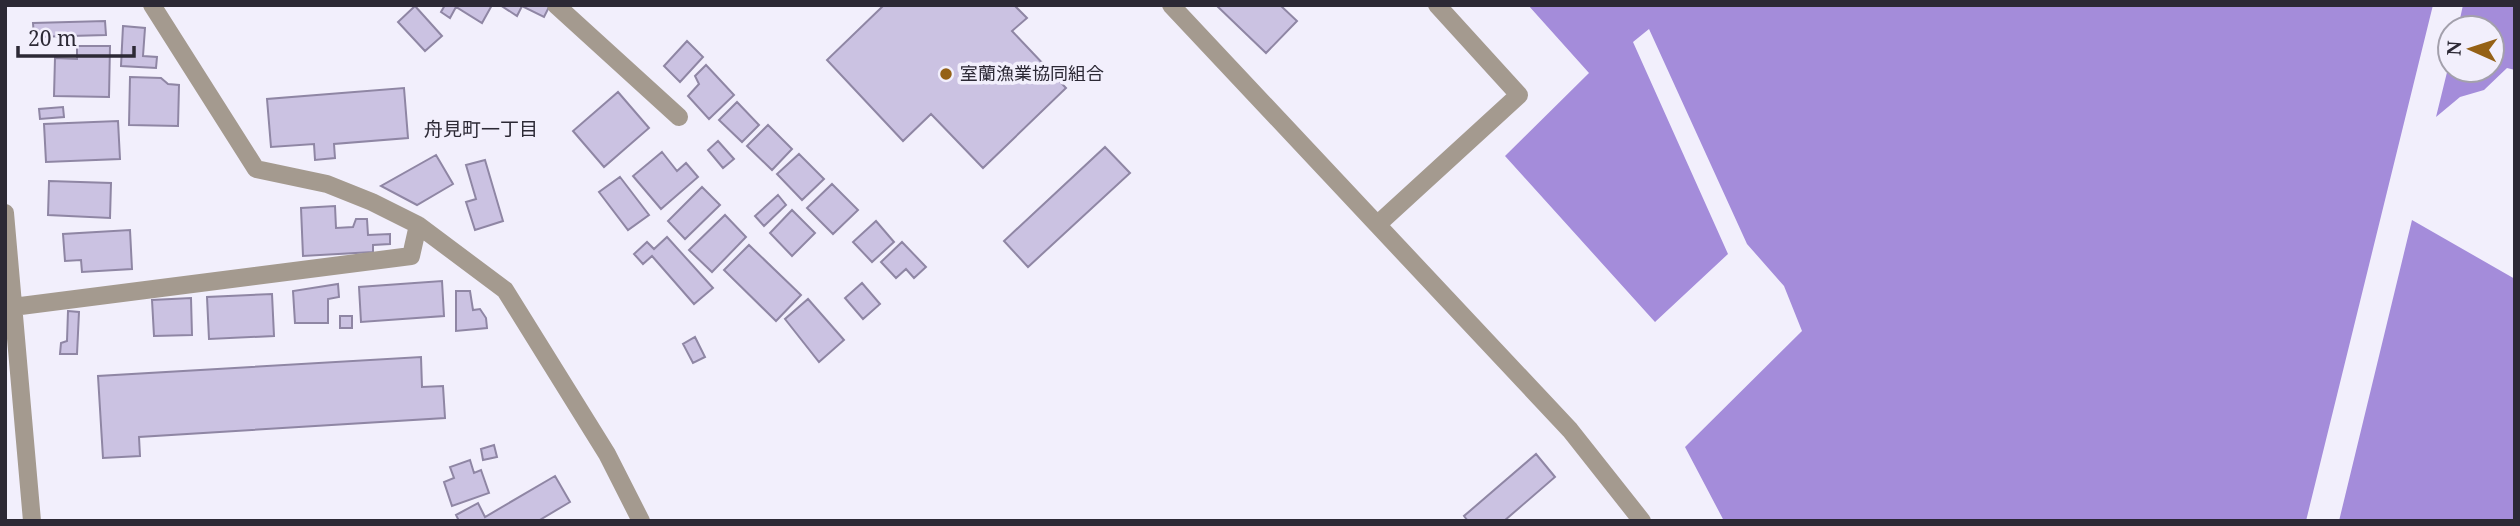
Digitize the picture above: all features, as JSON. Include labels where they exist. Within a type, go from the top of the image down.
[{"type":"street","points":[[152,5],[256,169],[327,184],[372,202],[418,225],[505,290],[581,409],[641,521]]},
{"type":"street","points":[[556,5],[679,117]]},
{"type":"street","points":[[1171,5],[1570,430],[1642,521]]},
{"type":"street","points":[[1378,224],[1520,95],[1437,5]]},
{"type":"street","points":[[5,213],[9,307],[32,521]]},
{"type":"street","points":[[9,307],[411,256],[418,225]]},
{"type":"shaded area","points":[[1528,5],[2433,5],[2306,521],[1724,521],[1685,447],[1802,331],[1784,286],[1747,244],[1649,29],[1633,42],[1728,254],[1655,322],[1505,156],[1589,73]]},
{"type":"shaded area","points":[[2463,5],[2515,5],[2515,70],[2506,69],[2506,14],[2461,14]]},
{"type":"shaded area","points":[[2444,84],[2490,84],[2484,90],[2460,97],[2436,117]]},
{"type":"shaded area","points":[[2412,220],[2515,279],[2515,521],[2339,521]]},
{"type":"building","points":[[445,5],[492,5],[482,23],[456,7],[450,18],[441,12]]},
{"type":"building","points":[[500,5],[550,5],[544,17],[522,6],[517,16]]},
{"type":"building","name":"室蘭漁業協同組合","points":[[884,5],[1014,5],[1027,18],[1012,31],[1066,88],[983,168],[931,114],[903,141],[827,60]]},
{"type":"building","points":[[1216,5],[1280,5],[1297,21],[1266,53]]},
{"type":"building","points":[[415,6],[442,36],[425,51],[398,22]]},
{"type":"building","points":[[105,21],[106,35],[34,37],[33,23]]},
{"type":"building","points":[[123,26],[145,28],[143,56],[157,57],[156,68],[121,66]]},
{"type":"building","points":[[687,41],[703,57],[680,82],[664,66]]},
{"type":"building","points":[[77,46],[110,46],[109,97],[54,96],[55,58],[77,59]]},
{"type":"building","points":[[706,65],[734,95],[709,119],[688,96],[699,84],[695,76]]},
{"type":"building","points":[[130,77],[161,78],[168,84],[179,85],[178,126],[129,125]]},
{"type":"building","points":[[404,88],[408,138],[334,144],[335,158],[315,160],[314,144],[271,147],[267,99]]},
{"type":"building","points":[[618,92],[649,128],[604,167],[573,131]]},
{"type":"building","points":[[737,102],[759,125],[742,142],[719,120]]},
{"type":"building","points":[[63,107],[64,117],[40,119],[39,109]]},
{"type":"building","points":[[118,121],[120,159],[46,162],[44,124]]},
{"type":"building","points":[[768,125],[792,149],[772,170],[747,146]]},
{"type":"building","points":[[718,141],[734,159],[723,168],[708,150]]},
{"type":"building","points":[[1105,147],[1130,173],[1028,267],[1004,241]]},
{"type":"building","points":[[662,152],[677,171],[686,163],[698,177],[661,209],[633,176]]},
{"type":"building","points":[[799,154],[824,179],[802,200],[777,174]]},
{"type":"building","points":[[436,155],[453,184],[417,205],[381,186]]},
{"type":"building","points":[[485,160],[503,221],[475,230],[466,202],[476,199],[466,165]]},
{"type":"building","points":[[620,177],[649,215],[628,230],[599,192]]},
{"type":"building","points":[[49,181],[111,183],[110,218],[48,215]]},
{"type":"building","points":[[832,184],[858,210],[833,234],[807,208]]},
{"type":"building","points":[[702,187],[720,205],[685,239],[668,221]]},
{"type":"building","points":[[778,195],[786,205],[764,226],[755,216]]},
{"type":"building","points":[[335,206],[336,228],[353,227],[356,219],[367,219],[368,235],[390,234],[390,244],[373,245],[373,252],[303,256],[301,208]]},
{"type":"building","points":[[792,210],[815,233],[792,256],[770,233]]},
{"type":"building","points":[[725,215],[746,237],[712,272],[689,250]]},
{"type":"building","points":[[876,221],[894,242],[872,262],[853,242]]},
{"type":"building","points":[[130,230],[132,269],[82,272],[81,260],[65,261],[63,234]]},
{"type":"building","points":[[667,237],[713,288],[694,304],[652,256],[643,264],[634,254],[647,242],[654,249]]},
{"type":"building","points":[[902,242],[926,267],[914,278],[906,269],[896,278],[881,262]]},
{"type":"building","points":[[749,245],[801,295],[776,321],[724,270]]},
{"type":"building","points":[[442,281],[444,316],[361,322],[359,287]]},
{"type":"building","points":[[862,283],[880,304],[863,319],[845,298]]},
{"type":"building","points":[[338,284],[339,297],[328,299],[328,323],[295,323],[293,291]]},
{"type":"building","points":[[456,291],[470,291],[473,310],[480,309],[486,318],[487,328],[456,331]]},
{"type":"building","points":[[272,294],[274,336],[209,339],[207,297]]},
{"type":"building","points":[[191,298],[192,335],[154,336],[152,300]]},
{"type":"building","points":[[808,299],[844,340],[819,362],[785,319]]},
{"type":"building","points":[[68,311],[79,312],[77,354],[60,354],[61,343],[67,341]]},
{"type":"building","points":[[340,316],[352,316],[352,328],[340,328]]},
{"type":"building","points":[[695,337],[705,357],[693,363],[683,344]]},
{"type":"building","points":[[421,357],[422,387],[443,386],[445,418],[139,437],[140,456],[103,458],[98,376]]},
{"type":"building","points":[[494,445],[497,457],[483,460],[481,449]]},
{"type":"building","points":[[1536,454],[1555,477],[1504,521],[1468,521],[1464,516]]},
{"type":"building","points":[[470,460],[474,473],[481,470],[489,493],[452,506],[444,482],[454,478],[450,467]]},
{"type":"building","points":[[555,476],[570,502],[538,521],[459,521],[456,515],[478,503],[485,517]]},
{"type":"place","name":"室蘭漁業協同組合","points":[[946,74]]},
{"type":"district","name":"舟見町一丁目","points":[[481,129]]}]
